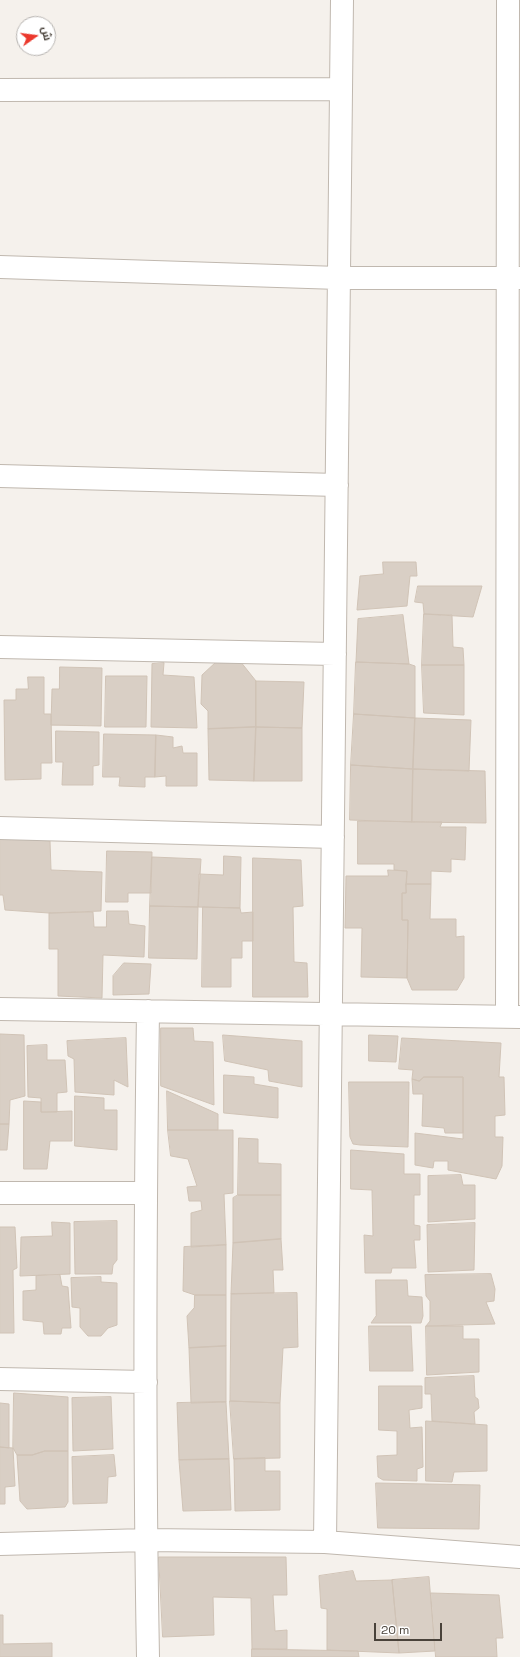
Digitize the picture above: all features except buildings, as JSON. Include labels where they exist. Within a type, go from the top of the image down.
[{"type":"street","points":[[325,1542],[342,0]]},
{"type":"street","points":[[0,1009],[513,1017],[514,87],[508,0]]},
{"type":"street","points":[[0,90],[341,89]]},
{"type":"street","points":[[0,267],[339,278],[514,278]]},
{"type":"street","points":[[0,476],[337,485]]},
{"type":"street","points":[[0,647],[335,654]]},
{"type":"street","points":[[0,828],[333,837]]},
{"type":"street","points":[[148,1011],[146,1193],[146,1540],[148,1657]]},
{"type":"street","points":[[0,1193],[146,1193]]},
{"type":"street","points":[[0,1380],[146,1382]]},
{"type":"street","points":[[0,1544],[146,1540],[325,1542],[520,1557]]}]
